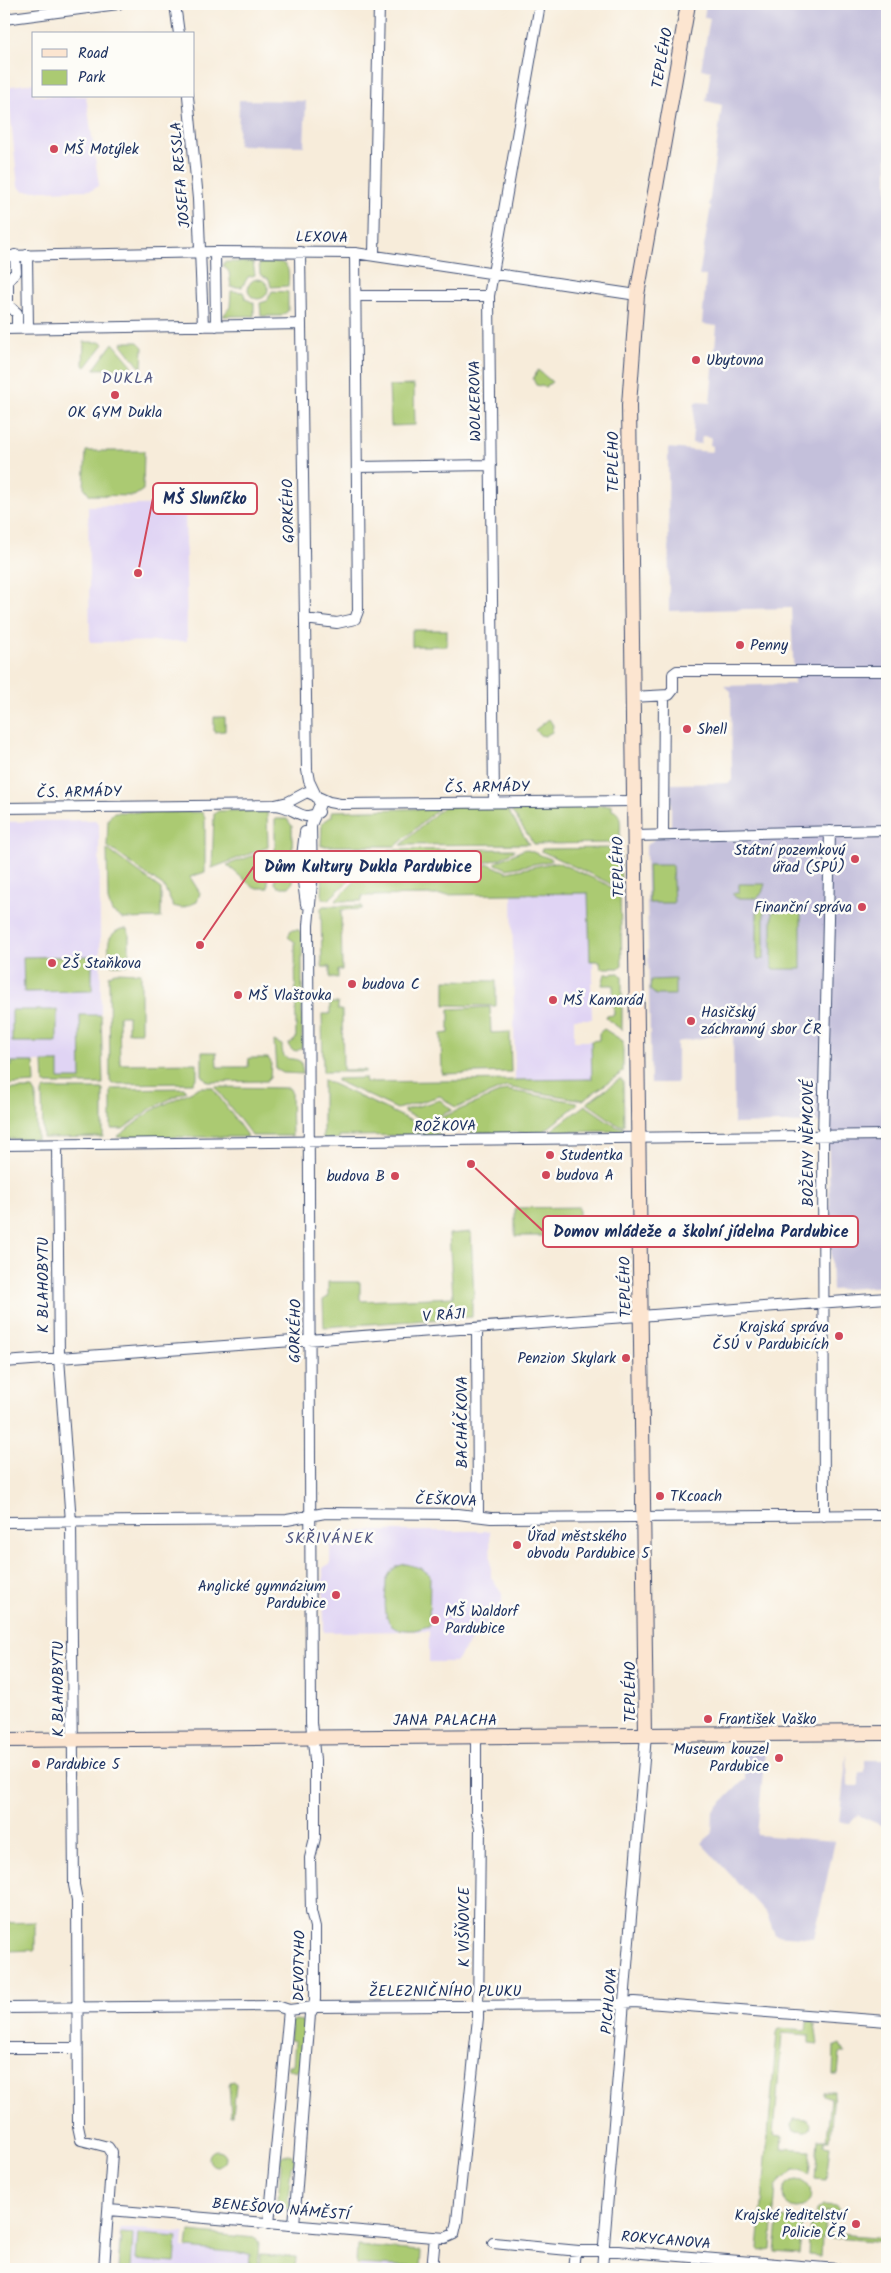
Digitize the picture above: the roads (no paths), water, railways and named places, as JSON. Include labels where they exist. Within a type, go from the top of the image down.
[{"type":"main road","name":"TEPLÉHO","points":[[646,1735],[645,1518],[633,801],[629,405],[637,295],[688,4]]},
{"type":"main road","name":"JANA PALACHA","points":[[4,1740],[887,1733]]},
{"type":"street","points":[[4,19],[118,4]]},
{"type":"street","points":[[175,4],[179,32]]},
{"type":"street","points":[[374,254],[379,4]]},
{"type":"street","name":"WOLKEROVA","points":[[494,802],[490,296],[492,274],[540,4]]},
{"type":"street","name":"JOSEFA RESSLA","points":[[188,98],[202,252],[203,326]]},
{"type":"street","name":"LEXOVA","points":[[4,256],[202,252],[374,254],[492,274],[637,295]]},
{"type":"street","points":[[215,252],[216,326]]},
{"type":"street","name":"GORKÉHO","points":[[300,252],[307,770],[309,781],[320,804],[311,831],[312,883],[308,925],[312,1738]]},
{"type":"street","points":[[305,619],[344,623],[355,619],[358,611],[355,253]]},
{"type":"street","points":[[27,255],[28,328]]},
{"type":"street","points":[[15,256],[16,272],[8,281],[8,305],[17,313],[17,328]]},
{"type":"street","points":[[356,296],[490,296]]},
{"type":"street","points":[[4,328],[301,324]]},
{"type":"street","points":[[357,467],[491,465]]},
{"type":"street","points":[[632,697],[671,694],[672,675],[677,671],[887,671]]},
{"type":"street","points":[[663,835],[664,696]]},
{"type":"street","name":"GORKÉHO","points":[[307,770],[305,782],[295,804],[305,828],[302,856],[308,925]]},
{"type":"street","name":"ČS. ARMÁDY","points":[[275,805],[288,802],[307,792],[329,802],[340,804],[633,801]]},
{"type":"street","name":"ČS. ARMÁDY","points":[[4,808],[275,805],[287,806],[307,817],[340,804]]},
{"type":"street","points":[[634,836],[887,830]]},
{"type":"street","name":"BOŽENY NĚMCOVÉ","points":[[824,1516],[823,1136],[830,831]]},
{"type":"street","name":"ROŽKOVA","points":[[4,1146],[887,1134]]},
{"type":"street","name":"K BLAHOBYTU","points":[[57,1145],[59,1358],[71,1522],[74,1886],[77,1900],[78,2126],[81,2140],[108,2147],[112,2153],[104,2269]]},
{"type":"street","name":"V RÁJI","points":[[4,1362],[887,1298]]},
{"type":"street","name":"BACHÁČKOVA","points":[[477,1328],[478,1516]]},
{"type":"street","name":"ČEŠKOVA","points":[[4,1522],[287,1520],[325,1513],[478,1516],[491,1518],[887,1516]]},
{"type":"street","name":"PICHLOVA","points":[[602,2269],[646,1735]]},
{"type":"street","name":"K VIŠŇOVCE","points":[[451,2236],[455,2231],[457,2221],[478,2005],[480,1828],[476,1814],[476,1736]]},
{"type":"street","name":"DEVOTYHO","points":[[294,2225],[310,2014],[317,2007],[315,1927],[310,1908],[310,1858],[315,1838],[315,1760],[312,1738]]},
{"type":"street","name":"ŽELEZNIČNÍHO PLUKU","points":[[4,2008],[277,2006],[289,2010],[317,2007],[604,2005],[624,2002],[887,2021]]},
{"type":"street","name":"DEVOTYHO","points":[[269,2224],[289,2010]]},
{"type":"street","points":[[4,2048],[77,2048]]},
{"type":"street","name":"BENEŠOVO NÁMĚSTÍ","points":[[109,2210],[434,2237],[451,2236]]},
{"type":"street","points":[[432,2269],[434,2237]]},
{"type":"street","name":"ROKYCANOVA","points":[[493,2243],[575,2251],[603,2251],[837,2269]]},
{"type":"street","points":[[573,2269],[575,2251]]},
{"type":"place","name":"MŠ Motýlek","points":[[54,149]]},
{"type":"place","name":"Ubytovna","points":[[696,360]]},
{"type":"place","name":"OK GYM Dukla","points":[[115,395]]},
{"type":"place","name":"MŠ Sluníčko","points":[[138,573]]},
{"type":"place","name":"Penny","points":[[740,645]]},
{"type":"place","name":"Shell","points":[[687,729]]},
{"type":"place","name":"Státní pozemkový úřad (SPÚ)","points":[[855,859]]},
{"type":"place","name":"Finanční správa","points":[[862,907]]},
{"type":"place","name":"Dům Kultury Dukla Pardubice","points":[[200,945]]},
{"type":"place","name":"ZŠ Staňkova","points":[[52,963]]},
{"type":"place","name":"budova C","points":[[352,984]]},
{"type":"place","name":"MŠ Vlaštovka","points":[[238,995]]},
{"type":"place","name":"MŠ Kamarád","points":[[553,1000]]},
{"type":"place","name":"Hasičský záchranný sbor ČR","points":[[691,1021]]},
{"type":"place","name":"Studentka","points":[[550,1155]]},
{"type":"place","name":"Domov mládeže a školní jídelna Pardubice","points":[[471,1164]]},
{"type":"place","name":"budova A","points":[[546,1175]]},
{"type":"place","name":"budova B","points":[[395,1176]]},
{"type":"place","name":"Krajská správa ČSÚ v Pardubicích","points":[[839,1336]]},
{"type":"place","name":"Penzion Skylark","points":[[626,1358]]},
{"type":"place","name":"TKcoach","points":[[660,1496]]},
{"type":"place","name":"Úřad městského obvodu Pardubice 5","points":[[517,1545]]},
{"type":"place","name":"Anglické gymnázium Pardubice","points":[[336,1595]]},
{"type":"place","name":"MŠ Waldorf Pardubice","points":[[435,1620]]},
{"type":"place","name":"František Vaško","points":[[708,1719]]},
{"type":"place","name":"Museum kouzel Pardubice","points":[[779,1758]]},
{"type":"place","name":"Pardubice 5","points":[[36,1764]]},
{"type":"place","name":"Krajské ředitelství Policie ČR","points":[[856,2224]]},
{"type":"district","name":"DUKLA","points":[[128,377]]},
{"type":"district","name":"SKŘIVÁNEK","points":[[330,1537]]}]
